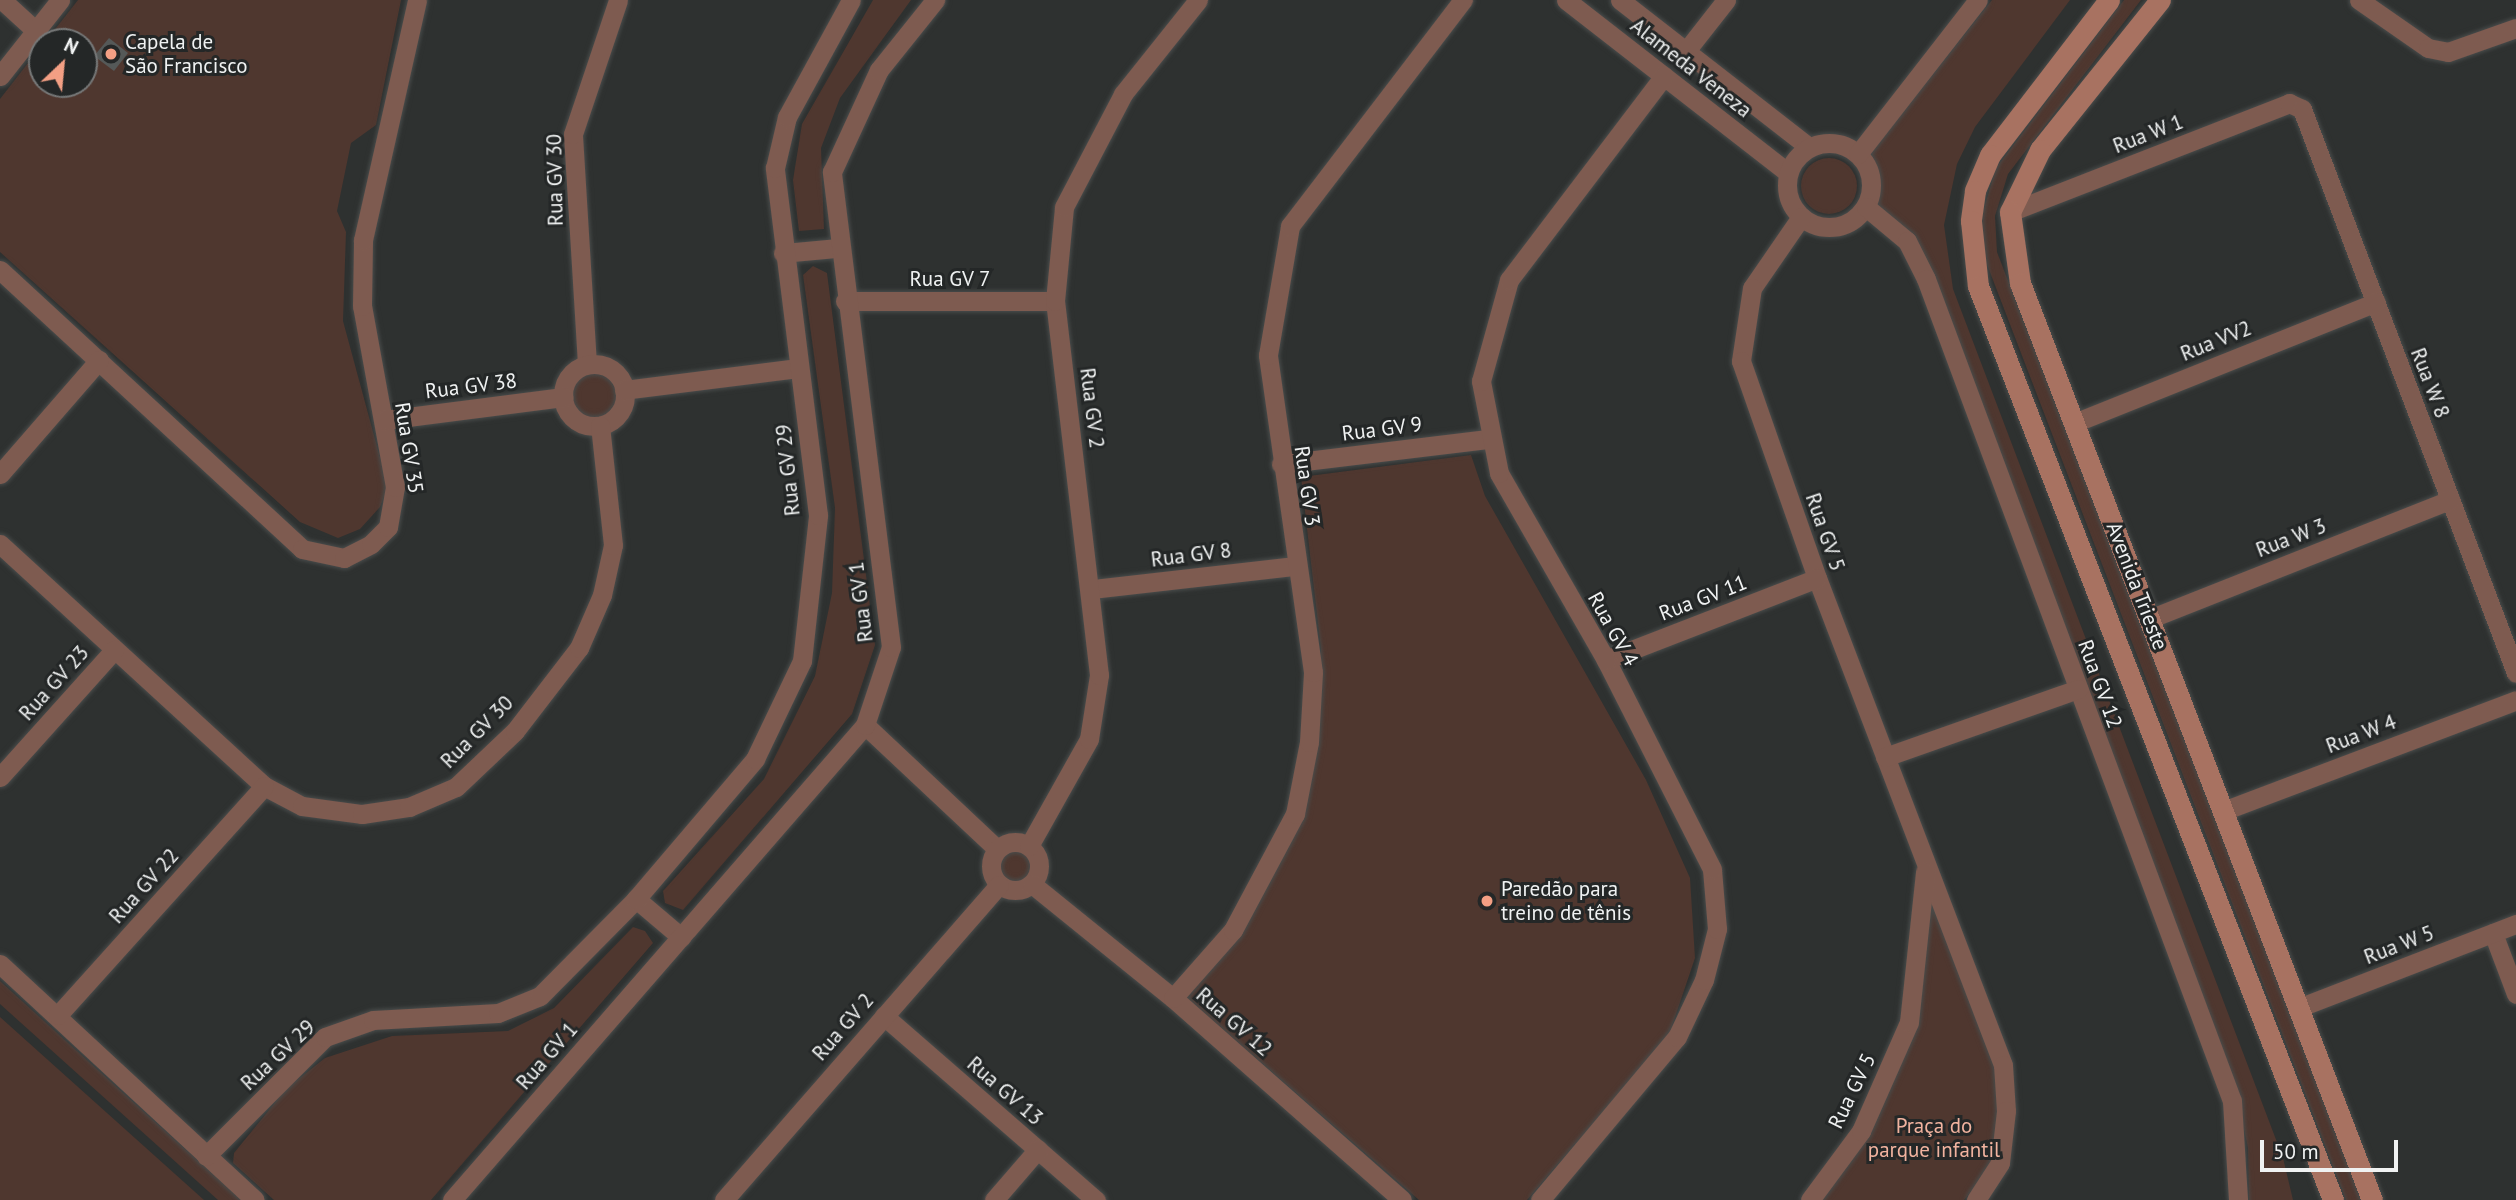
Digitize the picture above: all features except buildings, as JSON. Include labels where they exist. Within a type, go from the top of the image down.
[{"type":"street","points":[[2,0],[33,28]]},
{"type":"street","points":[[38,28],[60,0]]},
{"type":"street","name":"Rua GV 35","points":[[0,270],[302,549],[322,556],[344,558],[388,527],[395,487],[362,306],[363,240],[417,0]]},
{"type":"street","name":"Rua GV 30","points":[[587,365],[573,134],[618,0]]},
{"type":"street","name":"Rua GV 29","points":[[206,1156],[325,1037],[373,1020],[498,1013],[540,996],[636,900],[755,759],[802,661],[818,515],[783,253],[775,168],[787,117],[851,0]]},
{"type":"street","name":"Rua GV 1","points":[[452,1200],[865,725],[891,647],[837,248],[832,172],[878,70],[935,0]]},
{"type":"street","name":"Rua GV 2","points":[[1029,846],[1089,739],[1099,675],[1092,589],[1055,301],[1064,207],[1124,94],[1198,0]]},
{"type":"street","name":"Rua GV 3","points":[[1173,998],[1233,930],[1295,814],[1309,742],[1313,672],[1295,566],[1268,355],[1290,226],[1463,0]]},
{"type":"street","name":"Alameda Veneza","points":[[1620,0],[1809,147]]},
{"type":"street","points":[[1686,51],[1726,0]]},
{"type":"street","points":[[1858,154],[1978,0]]},
{"type":"street","name":"Avenida Trieste","points":[[2109,0],[1990,155],[1975,191],[1971,222],[1976,275],[2333,1200]]},
{"type":"street","points":[[2010,212],[2040,150],[2160,0]]},
{"type":"street","points":[[2359,0],[2428,48],[2448,52],[2516,28]]},
{"type":"street","name":"Alameda Veneza","points":[[1579,4],[1664,76],[1788,173]]},
{"type":"street","points":[[0,76],[28,41]]},
{"type":"street","name":"Rua GV 4","points":[[1540,1200],[1677,1037],[1704,980],[1717,929],[1712,869],[1606,660],[1499,473],[1489,439],[1481,381],[1508,279],[1664,76]]},
{"type":"street","name":"Rua W 1","points":[[2010,212],[2289,103],[2302,109]]},
{"type":"street","name":"Rua W 8","points":[[2302,109],[2516,673]]},
{"type":"street","points":[[1835,143],[1858,154],[1871,179],[1866,207],[1836,227],[1801,217],[1788,197],[1788,173],[1809,147],[1835,143]]},
{"type":"street","name":"Rua GV 12","points":[[1866,207],[1906,241],[1926,279],[2232,1101],[2238,1200]]},
{"type":"street","name":"Avenida Trieste","points":[[2010,212],[2020,283],[2372,1200]]},
{"type":"street","name":"Rua GV 5","points":[[1801,217],[1752,288],[1741,361],[1817,578],[2003,1065],[2006,1111],[2000,1163],[1976,1200]]},
{"type":"street","points":[[783,253],[837,248]]},
{"type":"street","name":"Rua GV 7","points":[[845,301],[1055,301]]},
{"type":"street","name":"Rua VV2","points":[[2074,423],[2376,302]]},
{"type":"street","points":[[0,474],[99,360]]},
{"type":"street","points":[[587,365],[612,370],[624,390],[620,412],[600,426],[574,419],[564,397],[567,381],[587,365]]},
{"type":"street","points":[[624,390],[799,368]]},
{"type":"street","name":"Rua GV 38","points":[[384,420],[564,397]]},
{"type":"street","name":"Rua GV 30","points":[[0,544],[264,786],[314,808],[362,814],[409,807],[456,787],[515,731],[579,648],[602,595],[613,545],[600,426]]},
{"type":"street","name":"Rua GV 9","points":[[1281,464],[1489,439]]},
{"type":"street","name":"Rua W 3","points":[[2149,618],[2450,500]]},
{"type":"street","name":"Rua GV 8","points":[[1092,589],[1295,566]]},
{"type":"street","name":"Rua GV 11","points":[[1606,660],[1817,578]]},
{"type":"street","name":"Rua GV 23","points":[[0,777],[114,650]]},
{"type":"street","points":[[1885,757],[2078,689]]},
{"type":"street","name":"Rua W 4","points":[[2223,811],[2516,700]]},
{"type":"street","points":[[865,725],[997,849]]},
{"type":"street","name":"Rua GV 22","points":[[58,1015],[264,786]]},
{"type":"street","points":[[1017,842],[1029,846],[1040,867],[1032,884],[1020,891],[999,885],[991,870],[997,849],[1017,842]]},
{"type":"street","name":"Rua GV 5","points":[[1810,1200],[1861,1131],[1909,1022],[1926,866]]},
{"type":"street","name":"Rua GV 12","points":[[1032,884],[1173,998],[1402,1200]]},
{"type":"street","name":"Rua GV 2","points":[[724,1200],[999,885]]},
{"type":"street","points":[[636,900],[681,937]]},
{"type":"street","name":"Rua W 5","points":[[2298,1008],[2516,924]]},
{"type":"street","points":[[2493,933],[2516,995]]},
{"type":"street","points":[[0,964],[255,1200]]},
{"type":"street","name":"Rua GV 13","points":[[884,1016],[1096,1200]]},
{"type":"street","points":[[994,1200],[1038,1149]]},
{"type":"green space","points":[[78,0],[401,0],[376,125],[351,143],[337,211],[346,232],[343,321],[388,487],[380,507],[360,529],[338,538],[300,522],[0,252],[0,99],[28,63],[28,98],[98,98],[98,28],[56,28]]},
{"type":"green space","points":[[873,0],[911,0],[840,98],[821,148],[824,229],[799,231],[793,180],[802,124]]},
{"type":"green space","points":[[1992,0],[2070,0],[1975,127],[1957,164],[1944,225],[1953,289],[2283,1158],[2293,1200],[2249,1200],[2248,1148],[2237,1097],[1933,280],[1876,205],[1879,180],[1871,153]]},
{"type":"green space","points":[[2124,0],[2141,0],[2008,174],[1995,216],[1997,252],[2361,1200],[2346,1200],[1983,254],[1982,215],[1996,168]]},
{"type":"green space","points":[[1823,158],[1835,158],[1845,162],[1853,170],[1857,186],[1853,202],[1845,210],[1835,214],[1823,214],[1813,210],[1805,202],[1801,192],[1801,180],[1805,170],[1813,162]]},
{"type":"green space","points":[[813,266],[827,273],[875,645],[852,714],[683,910],[665,903],[663,891],[764,779],[815,676],[832,593],[835,508],[803,275]]},
{"type":"green space","points":[[594,374],[609,381],[616,396],[609,411],[594,418],[579,411],[572,396],[579,381]]},
{"type":"green space","points":[[1471,455],[1485,496],[1646,780],[1690,878],[1695,958],[1669,1035],[1527,1200],[1419,1200],[1184,995],[1250,917],[1298,829],[1316,758],[1321,649],[1301,477]]},
{"type":"green space","points":[[1014,848],[1026,853],[1031,865],[1026,877],[1014,882],[1002,877],[997,865],[1002,853]]},
{"type":"green space","name":"Praça do parque infantil","points":[[1928,891],[1999,1066],[1995,1162],[1964,1200],[1819,1200],[1873,1123],[1898,1063]]},
{"type":"green space","points":[[633,927],[645,931],[653,943],[431,1200],[274,1200],[233,1163],[234,1153],[286,1089],[325,1058],[392,1036],[508,1031],[554,1008]]},
{"type":"green space","points":[[0,981],[241,1200],[218,1200],[0,1004]]},
{"type":"green space","points":[[0,1017],[204,1200],[0,1200]]},
{"type":"place","name":"Capela de São Francisco","points":[[111,54]]},
{"type":"place","name":"Paredão para treino de tênis","points":[[1487,901]]}]
